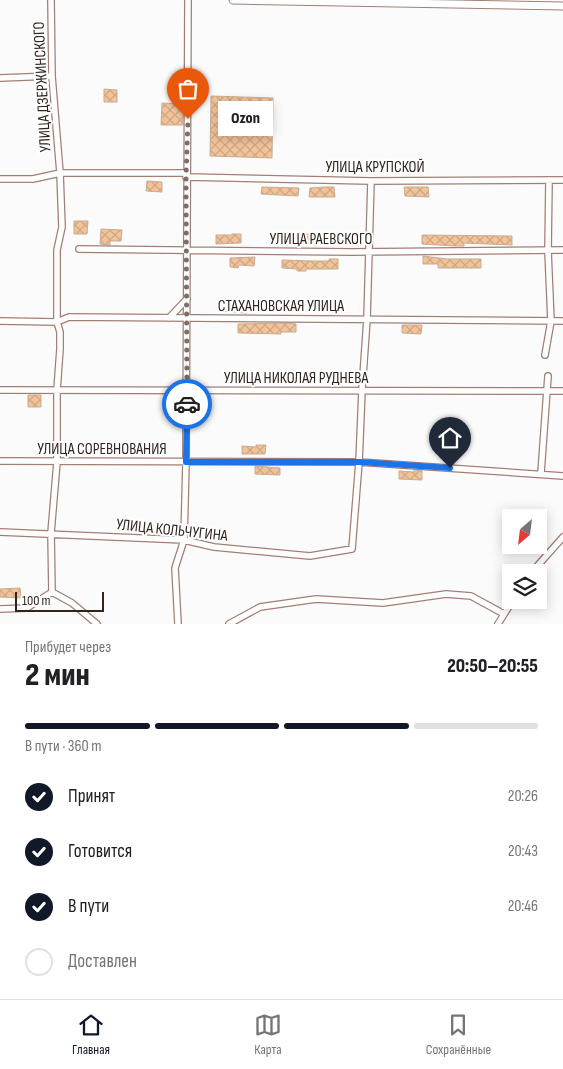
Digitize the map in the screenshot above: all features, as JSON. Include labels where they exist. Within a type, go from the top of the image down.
[{"type":"street","name":"УЛИЦА ДЗЕРЖИНСКОГО","points":[[51,0],[52,76],[60,173],[62,227],[57,250],[57,322],[60,332],[60,349],[57,390],[57,462],[51,533],[52,592]]},
{"type":"street","points":[[178,624],[175,568],[184,540],[186,462],[188,0]]},
{"type":"street","points":[[233,0],[517,2],[563,6]]},
{"type":"street","points":[[0,78],[52,76]]},
{"type":"street","name":"УЛИЦА КРУПСКОЙ","points":[[0,178],[33,179],[60,173],[141,172],[371,181],[563,180]]},
{"type":"street","points":[[545,355],[551,321],[548,251],[549,180]]},
{"type":"street","points":[[359,462],[370,251],[371,181]]},
{"type":"street","name":"УЛИЦА РАЕВСКОГО","points":[[79,249],[563,250]]},
{"type":"street","points":[[169,318],[187,299]]},
{"type":"street","name":"СТАХАНОВСКАЯ УЛИЦА","points":[[0,321],[57,322],[69,316],[563,321]]},
{"type":"street","points":[[541,474],[548,376]]},
{"type":"street","name":"УЛИЦА НИКОЛАЯ РУДНЕВА","points":[[0,390],[563,392]]},
{"type":"street","name":"УЛИЦА СОРЕВНОВАНИЯ","points":[[0,461],[359,462],[563,476]]},
{"type":"street","name":"УЛИЦА КОЛЬЧУГИНА","points":[[0,532],[184,540],[214,547],[310,556],[352,549],[359,462]]},
{"type":"street","points":[[539,564],[563,537]]},
{"type":"street","points":[[0,608],[27,608],[52,592],[72,603],[97,624]]},
{"type":"street","points":[[229,624],[260,607],[316,599],[383,603],[446,594],[471,596],[504,614]]},
{"type":"street","points":[[498,624],[507,609]]},
{"type":"building","points":[[104,89],[117,90],[117,102],[104,102]]},
{"type":"building","points":[[211,96],[273,98],[272,158],[210,156]]},
{"type":"building","points":[[162,103],[183,104],[183,125],[161,125]]},
{"type":"building","points":[[147,181],[162,182],[162,192],[146,191]]},
{"type":"building","points":[[262,187],[299,188],[298,196],[261,194]]},
{"type":"building","points":[[334,187],[335,197],[309,197],[310,188]]},
{"type":"building","points":[[404,187],[428,187],[429,197],[405,196]]},
{"type":"building","points":[[74,221],[88,221],[87,234],[74,234]]},
{"type":"building","points":[[101,229],[122,230],[121,241],[110,241],[110,245],[100,244]]},
{"type":"building","points":[[296,233],[316,235],[316,244],[291,242],[291,245],[282,245],[282,237],[296,237]]},
{"type":"building","points":[[241,234],[241,243],[216,244],[216,235]]},
{"type":"building","points":[[422,235],[512,236],[512,245],[464,243],[464,246],[455,246],[422,244]]},
{"type":"building","points":[[423,256],[447,259],[481,259],[481,268],[438,268],[438,264],[423,264]]},
{"type":"building","points":[[255,257],[254,266],[239,265],[238,268],[230,267],[230,258]]},
{"type":"building","points":[[329,259],[338,259],[338,269],[306,269],[306,271],[297,271],[297,269],[282,268],[282,260],[329,261]]},
{"type":"building","points":[[219,302],[247,303],[247,313],[219,311]]},
{"type":"building","points":[[238,324],[296,324],[296,332],[281,332],[281,334],[238,333]]},
{"type":"building","points":[[402,325],[422,325],[421,334],[402,333]]},
{"type":"building","points":[[297,374],[297,383],[273,383],[273,375]]},
{"type":"building","points":[[28,395],[41,395],[41,407],[28,407]]},
{"type":"building","points":[[256,445],[266,445],[265,454],[242,454],[242,446],[256,447]]},
{"type":"building","points":[[255,466],[280,468],[280,475],[255,474]]},
{"type":"building","points":[[414,470],[422,471],[422,480],[399,479],[399,471],[414,472]]},
{"type":"building","points":[[20,588],[21,598],[0,597],[0,589]]},
{"type":"way so far","points":[[187,404],[186,177],[188,119]]},
{"type":"place","name":"Ozon","points":[[188,119]]},
{"type":"route","points":[[187,404],[186,462],[359,462],[450,468]]}]
